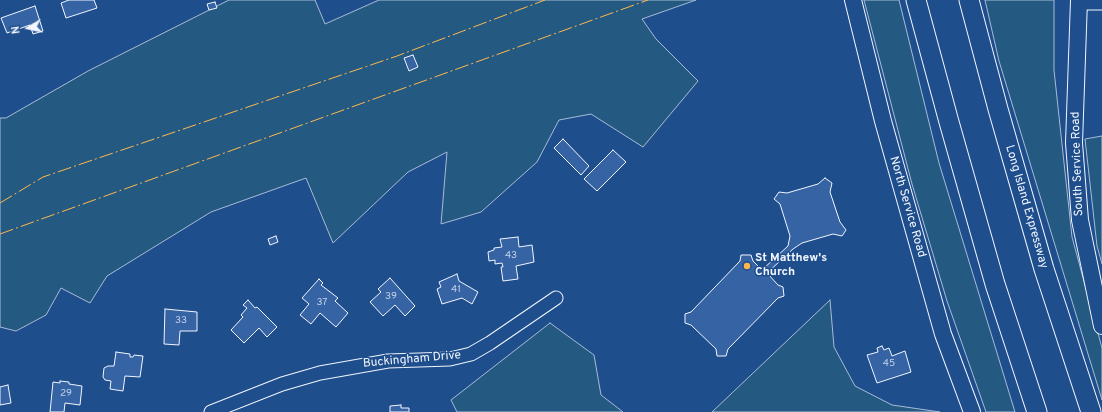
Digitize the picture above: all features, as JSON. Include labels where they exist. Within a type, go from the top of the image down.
[{"type":"highway","points":[[916,0],[995,284],[1037,412]]},
{"type":"highway","name":"Long Island Expressway","points":[[969,0],[998,109],[1044,269],[1092,412]]},
{"type":"main road","name":"North Service Road","points":[[853,0],[883,121],[943,334],[972,412]]},
{"type":"main road","name":"South Service Road","points":[[1079,1],[1074,143],[1080,220],[1102,326]]},
{"type":"street","points":[[1079,1],[1102,3]]},
{"type":"street","name":"Buckingham Drive","points":[[211,412],[229,409],[282,384],[320,372],[388,361],[450,359],[471,354],[556,298]]},
{"type":"shaded area","points":[[229,0],[315,0],[325,24],[379,0],[696,0],[642,19],[656,39],[698,81],[643,147],[591,114],[559,120],[537,162],[481,212],[441,224],[447,152],[408,172],[333,243],[306,178],[211,212],[107,276],[90,303],[61,288],[46,315],[16,331],[0,327],[0,118],[6,118],[88,71]]},
{"type":"shaded area","points":[[864,0],[899,0],[939,163],[1015,412],[986,412],[947,301],[912,184]]},
{"type":"shaded area","points":[[985,0],[1054,0],[1054,70],[1072,237],[1102,348],[1102,400],[999,61]]},
{"type":"shaded area","points":[[1102,136],[1102,264],[1097,246],[1085,139]]},
{"type":"shaded area","points":[[830,300],[834,347],[855,386],[892,405],[940,412],[712,412]]},
{"type":"shaded area","points":[[550,323],[594,355],[601,395],[623,412],[457,412],[451,400]]},
{"type":"building","points":[[69,0],[94,0],[97,8],[66,18],[61,3]]},
{"type":"building","points":[[215,2],[217,8],[209,10],[207,4]]},
{"type":"building","points":[[35,6],[43,31],[33,34],[30,25],[7,33],[1,18]]},
{"type":"building","points":[[413,55],[418,67],[409,71],[404,58]]},
{"type":"building","points":[[563,139],[589,166],[581,175],[554,148]]},
{"type":"building","points":[[613,150],[626,162],[597,191],[584,179]]},
{"type":"building","name":"St Matthew's Church","points":[[825,178],[832,183],[830,192],[840,222],[846,230],[842,236],[833,234],[802,243],[793,249],[767,273],[778,285],[783,287],[784,296],[778,298],[728,349],[726,356],[717,356],[716,349],[691,325],[685,323],[685,314],[691,312],[740,261],[741,255],[751,255],[753,261],[762,270],[788,246],[790,236],[780,204],[774,199],[779,192],[787,193],[818,184]]},
{"type":"building","points":[[276,236],[278,242],[270,245],[268,239]]},
{"type":"building","points":[[518,237],[519,247],[532,245],[534,262],[516,266],[518,279],[503,281],[501,267],[503,267],[502,263],[495,264],[495,260],[489,261],[488,252],[494,250],[494,248],[502,247],[500,239]]},
{"type":"building","points":[[457,274],[459,281],[478,292],[472,304],[462,298],[442,304],[437,289],[441,287],[439,282]]},
{"type":"building","points":[[390,278],[415,306],[405,316],[395,305],[383,316],[370,302],[381,292],[378,289]]},
{"type":"building","points":[[319,279],[323,283],[321,285],[338,298],[335,301],[348,313],[336,327],[320,313],[311,324],[300,315],[309,304],[302,298]]},
{"type":"building","points":[[248,300],[277,327],[267,337],[259,328],[244,343],[231,330],[243,317],[241,315],[247,308],[243,305]]},
{"type":"building","points":[[165,309],[197,312],[197,331],[180,331],[179,345],[164,344]]},
{"type":"building","points":[[882,346],[884,350],[889,348],[892,356],[905,351],[911,372],[877,383],[867,355],[878,352],[877,348]]},
{"type":"building","points":[[116,352],[130,354],[130,357],[133,357],[134,355],[143,356],[140,377],[125,376],[123,391],[110,389],[111,381],[105,380],[103,377],[104,368],[114,366]]},
{"type":"building","points":[[60,381],[82,386],[80,405],[65,403],[64,412],[50,412],[53,382],[60,383]]},
{"type":"building","points":[[8,385],[11,403],[0,405],[0,387]]},
{"type":"building","points":[[401,405],[401,408],[409,408],[409,412],[390,412],[390,406]]},
{"type":"power","points":[[0,203],[43,177],[397,56],[545,0]]},
{"type":"power","points":[[0,234],[648,0]]},
{"type":"place","name":"St Matthew's Church","points":[[747,266]]}]
